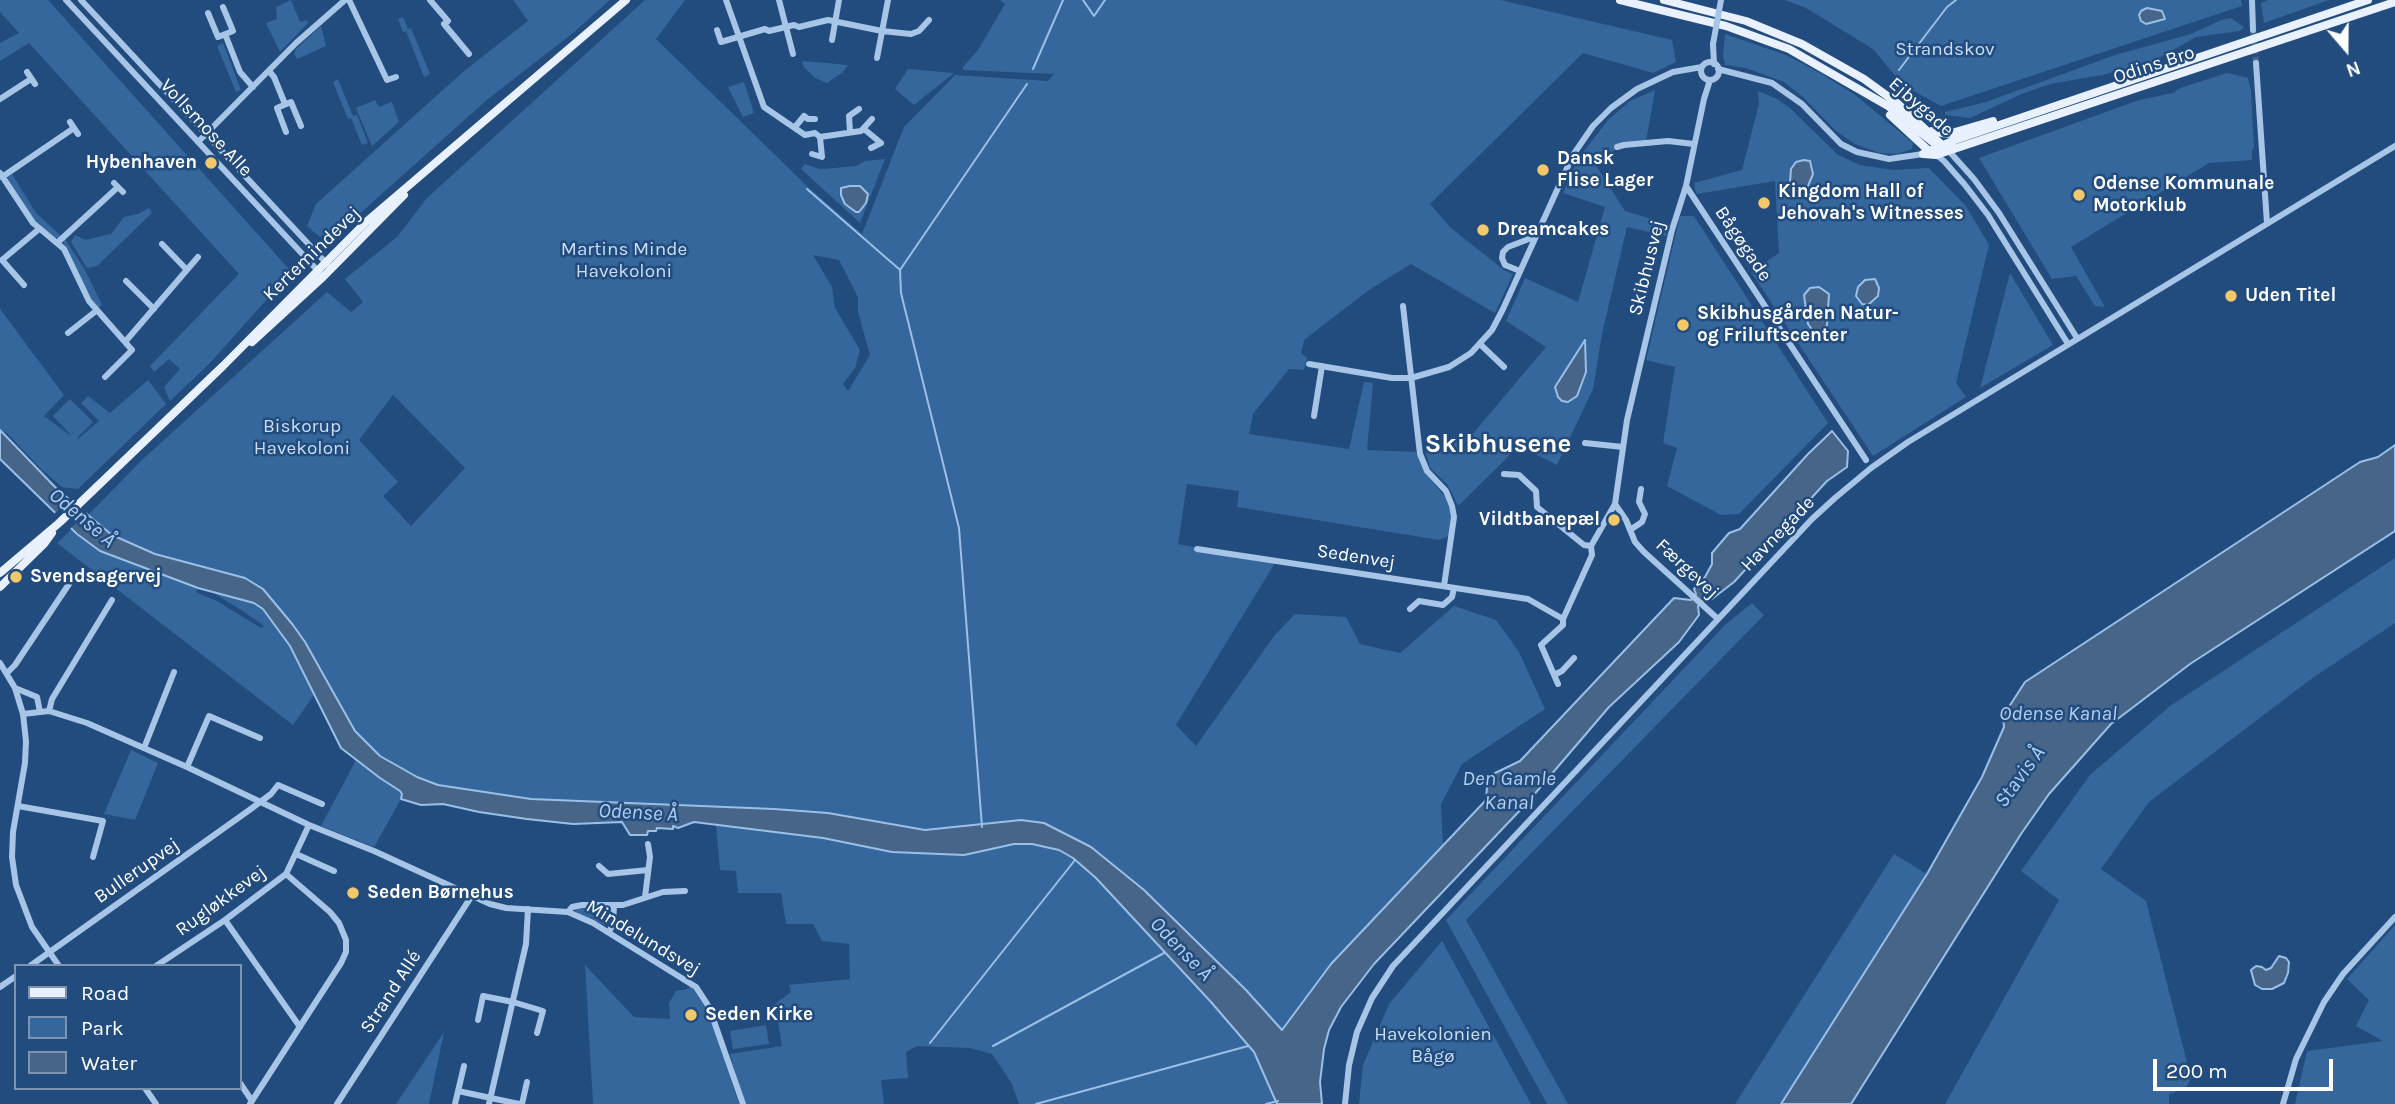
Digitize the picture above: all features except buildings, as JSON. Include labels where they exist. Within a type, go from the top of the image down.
[{"type":"main road","name":"Kertemindevej","points":[[0,573],[60,522],[428,170],[626,0]]},
{"type":"main road","name":"Ejbygade","points":[[1620,0],[1727,26],[1789,49],[1888,106],[1936,150]]},
{"type":"main road","name":"Ejbygade","points":[[1664,0],[1746,21],[1802,44],[1864,79],[1896,103],[1927,130],[1936,150]]},
{"type":"main road","name":"Odins Bro","points":[[2024,116],[2368,0]]},
{"type":"main road","name":"Odins Bro","points":[[1936,150],[2395,2]]},
{"type":"main road","points":[[1927,130],[1948,134],[2009,116],[2024,116]]},
{"type":"main road","points":[[1936,150],[2024,116]]},
{"type":"main road","name":"Kertemindevej","points":[[0,587],[44,544],[60,522]]},
{"type":"main road","points":[[0,579],[31,546]]},
{"type":"street","name":"Vollsmose Alle","points":[[66,0],[320,273]]},
{"type":"street","name":"Vollsmose Alle","points":[[81,0],[328,266]]},
{"type":"street","points":[[198,142],[334,9],[347,0],[387,80],[396,77]]},
{"type":"street","points":[[430,0],[448,21],[444,24],[469,54]]},
{"type":"street","points":[[726,0],[764,107],[805,135],[815,133],[820,137],[822,157],[812,154]]},
{"type":"street","points":[[779,0],[793,54]]},
{"type":"street","points":[[832,40],[839,0]]},
{"type":"street","points":[[877,58],[888,0]]},
{"type":"street","name":"Skibhusvej","points":[[1558,684],[1541,645],[1563,625],[1592,555],[1591,546],[1615,504],[1626,420],[1666,252],[1686,186],[1721,0]]},
{"type":"street","points":[[2252,0],[2253,30]]},
{"type":"street","points":[[328,1],[334,9]]},
{"type":"street","points":[[208,13],[218,37],[233,31],[223,7]]},
{"type":"street","points":[[717,30],[721,42],[765,29],[769,31],[794,25],[799,27],[828,20],[911,34],[919,31],[929,20]]},
{"type":"street","points":[[225,34],[240,72],[253,87]]},
{"type":"street","points":[[2256,63],[2267,223]]},
{"type":"street","name":"Odins Bro","points":[[1411,378],[1449,367],[1471,353],[1492,330],[1573,155],[1592,126],[1611,108],[1657,78],[1681,70],[1738,73],[1772,83],[1788,93],[1840,144],[1857,152],[1889,159],[1936,150]]},
{"type":"street","points":[[269,71],[285,104]]},
{"type":"street","points":[[0,99],[33,81],[27,72]]},
{"type":"street","points":[[286,132],[276,108],[285,104],[291,102],[301,126]]},
{"type":"street","points":[[850,132],[849,116],[859,109]]},
{"type":"street","points":[[795,127],[804,116],[815,119]]},
{"type":"street","points":[[820,137],[863,129],[872,119]]},
{"type":"street","points":[[74,128],[1,175],[27,215],[39,229],[64,249],[82,290],[96,311],[132,350],[105,377]]},
{"type":"street","points":[[863,129],[881,142],[871,148]]},
{"type":"street","points":[[1618,147],[1668,141],[1694,144]]},
{"type":"street","name":"Havnegade","points":[[1345,1104],[1349,1065],[1357,1032],[1372,998],[1393,966],[1812,519],[1871,468],[1908,442],[2395,146]]},
{"type":"street","name":"Ejbygade","points":[[1936,150],[1974,179],[1999,213],[2077,338]]},
{"type":"street","name":"Ejbygade","points":[[1936,150],[1988,215],[2067,344]]},
{"type":"street","name":"Bågøgade","points":[[1686,186],[1867,460]]},
{"type":"street","points":[[57,243],[118,187]]},
{"type":"street","points":[[24,285],[2,260],[39,229]]},
{"type":"street","points":[[1520,271],[1505,265],[1503,252],[1508,247],[1534,237]]},
{"type":"street","points":[[162,244],[187,270]]},
{"type":"street","points":[[0,251],[5,257]]},
{"type":"street","points":[[125,342],[198,257]]},
{"type":"street","points":[[126,281],[154,309]]},
{"type":"street","points":[[1403,306],[1423,463],[1446,491],[1453,510],[1444,586]]},
{"type":"street","points":[[68,333],[96,311]]},
{"type":"street","points":[[1480,344],[1504,366]]},
{"type":"street","points":[[1309,364],[1392,378],[1411,378]]},
{"type":"street","points":[[1314,416],[1322,366]]},
{"type":"street","points":[[1307,404],[1315,405]]},
{"type":"street","points":[[1585,443],[1623,447]]},
{"type":"street","points":[[1504,474],[1519,475],[1536,491],[1537,507],[1584,545],[1591,546]]},
{"type":"street","points":[[1630,530],[1642,522],[1645,513],[1639,502],[1641,489]]},
{"type":"street","name":"Færgevej","points":[[1615,504],[1635,542],[1718,619]]},
{"type":"street","name":"Sedenvej","points":[[1197,549],[1454,588]]},
{"type":"street","points":[[7,673],[71,581]]},
{"type":"street","points":[[1410,609],[1419,601],[1443,605],[1452,597],[1454,588],[1528,599],[1563,620]]},
{"type":"street","points":[[49,711],[52,699],[112,600]]},
{"type":"street","points":[[1554,675],[1562,671],[1574,658]]},
{"type":"street","points":[[0,663],[15,688],[23,715],[26,741],[25,763],[13,832],[12,856],[16,884],[32,927],[57,964]]},
{"type":"street","points":[[144,748],[174,672]]},
{"type":"street","points":[[15,688],[37,697],[40,712]]},
{"type":"street","name":"Mindelundsvej","points":[[23,715],[49,711],[87,723],[471,897],[506,908],[568,912],[609,932],[696,987],[709,1007],[743,1104]]},
{"type":"street","points":[[187,767],[209,716],[260,738]]},
{"type":"street","points":[[261,802],[278,785],[322,804]]},
{"type":"street","name":"Bullerupvej","points":[[33,964],[261,802]]},
{"type":"street","points":[[18,806],[103,821],[93,857]]},
{"type":"street","name":"Rugløkkevej","points":[[159,964],[225,920],[286,874],[309,825]]},
{"type":"street","points":[[645,897],[648,844]]},
{"type":"street","points":[[296,854],[334,871]]},
{"type":"street","points":[[598,866],[608,874],[648,870]]},
{"type":"street","points":[[242,1086],[251,1102],[346,953],[346,940],[339,923],[286,874]]},
{"type":"street","points":[[568,912],[575,906],[631,903],[663,892],[685,891]]},
{"type":"street","name":"Strand Allé","points":[[337,1104],[471,897]]},
{"type":"street","points":[[609,932],[613,925],[614,905]]},
{"type":"street","points":[[490,1101],[526,944],[528,909]]},
{"type":"street","points":[[2283,1104],[2299,1051],[2324,1002],[2343,974],[2395,917]]},
{"type":"street","points":[[225,920],[300,1027]]},
{"type":"street","points":[[478,1020],[483,996],[513,1002],[543,1011],[537,1033]]},
{"type":"street","points":[[455,1104],[464,1066]]},
{"type":"street","points":[[458,1091],[490,1101],[520,1104],[527,1082]]},
{"type":"green space","points":[[0,0],[48,0],[288,268],[286,278],[210,363],[170,401],[164,387],[180,369],[169,359],[154,372],[150,366],[239,274],[29,43],[0,61],[0,43],[19,33],[0,12]]},
{"type":"green space","points":[[291,0],[300,22],[307,20],[308,23],[280,52],[266,23],[277,19],[276,7]]},
{"type":"green space","points":[[513,0],[610,0],[573,33],[488,99],[357,216],[320,237],[307,226],[316,204],[464,71],[528,21]]},
{"type":"green space","points":[[645,0],[685,0],[656,39],[807,186],[862,234],[904,127],[955,75],[1048,81],[1054,74],[963,70],[1005,4],[1000,0],[1500,0],[1672,40],[1676,62],[1653,73],[1583,53],[1430,204],[1451,228],[1504,270],[1513,274],[1495,313],[1411,264],[1369,290],[1304,340],[1301,353],[1307,358],[1304,370],[1289,369],[1253,414],[1249,434],[1349,449],[1364,382],[1373,383],[1367,450],[1416,452],[1424,472],[1446,498],[1452,518],[1449,536],[1439,540],[1237,507],[1239,491],[1187,484],[1178,544],[1275,563],[1176,725],[1196,746],[1274,636],[1295,614],[1346,617],[1360,644],[1400,653],[1454,606],[1496,620],[1519,652],[1545,709],[1462,764],[1441,804],[1443,845],[1331,964],[1282,1030],[1246,990],[1144,890],[1091,847],[1044,823],[1021,820],[925,830],[828,813],[531,799],[438,785],[417,777],[392,765],[366,744],[349,721],[293,625],[263,589],[245,578],[180,562],[124,542],[89,514],[143,459],[327,292],[351,312],[363,302],[345,279],[397,237],[427,198]],"holes":[[[813,255],[839,260],[858,297],[858,312],[870,355],[848,391],[843,384],[855,368],[860,350],[835,308],[832,287]],[[393,395],[465,468],[411,526],[383,496],[398,482],[359,440]]]},
{"type":"green space","name":"Strandskov","points":[[1785,0],[2241,0],[2242,6],[1941,106],[1903,85],[1873,49],[1806,8]]},
{"type":"green space","points":[[2268,0],[2329,0],[2264,23],[2261,3]]},
{"type":"green space","points":[[403,17],[408,29],[411,28],[430,74],[424,77],[406,31],[403,32],[398,19]]},
{"type":"green space","points":[[2231,18],[2244,27],[2240,31],[2196,37],[2150,63],[2050,84],[1970,118],[1945,115],[1945,112],[1986,102],[2115,55],[2191,34]]},
{"type":"green space","points":[[321,26],[326,46],[297,59],[294,54],[296,49]]},
{"type":"green space","points":[[1725,34],[1786,55],[1820,73],[1854,94],[1913,143],[1912,149],[1897,154],[1879,153],[1855,144],[1836,131],[1803,97],[1784,82],[1746,68],[1725,65]]},
{"type":"green space","points":[[223,43],[241,90],[236,92],[217,46]]},
{"type":"green space","points":[[802,61],[848,65],[842,73],[827,83],[815,78]]},
{"type":"green space","points":[[908,69],[954,73],[914,105],[895,89]]},
{"type":"green space","name":"Odense Kommunale Motorklub","points":[[2227,73],[2248,78],[2254,148],[2252,160],[2209,163],[2071,247],[2105,307],[2095,306],[2076,276],[2052,279],[1979,158],[2139,100],[2173,93],[2180,88]]},
{"type":"green space","points":[[338,79],[353,116],[357,115],[368,143],[362,145],[351,118],[348,119],[333,82]]},
{"type":"green space","points":[[744,82],[754,113],[743,117],[728,87]]},
{"type":"green space","points":[[1655,90],[1646,141],[1621,143],[1612,153],[1595,164],[1625,211],[1669,224],[1666,236],[1627,227],[1602,334],[1593,389],[1557,465],[1519,446],[1458,506],[1448,485],[1430,468],[1425,450],[1471,436],[1546,347],[1506,321],[1525,278],[1578,302],[1605,207],[1563,193],[1578,159],[1608,120],[1630,101]]},
{"type":"green space","points":[[1758,91],[1790,108],[1838,155],[1860,165],[1893,170],[1929,168],[1966,206],[1989,245],[1956,383],[1966,397],[1873,456],[1751,272],[1779,253],[1775,181],[1697,194],[1695,189],[1694,183],[1742,170],[1759,104]]},
{"type":"green space","points":[[375,100],[379,107],[392,102],[399,122],[372,146],[356,108]]},
{"type":"green space","points":[[885,159],[860,223],[801,169],[805,164],[820,169],[856,166],[865,161]]},
{"type":"green space","points":[[12,174],[36,213],[61,236],[59,238],[43,229],[31,217],[9,182],[8,177]]},
{"type":"green space","points":[[149,208],[152,213],[97,266],[87,268],[71,242],[75,235],[85,240],[111,234],[124,217]]},
{"type":"green space","points":[[1680,216],[1694,216],[1828,423],[1739,514],[1721,515],[1667,486],[1677,448],[1663,443],[1675,367],[1646,360]]},
{"type":"green space","points":[[65,239],[85,270],[102,305],[97,309],[63,243]]},
{"type":"green space","points":[[2010,273],[2053,345],[1980,388]]},
{"type":"green space","points":[[0,309],[64,395],[44,416],[72,436],[53,416],[70,399],[93,422],[78,439],[99,421],[81,403],[88,396],[110,413],[148,380],[166,404],[78,489],[62,487],[7,433],[0,430]]},
{"type":"green space","points":[[72,529],[100,551],[198,588],[196,592],[217,601],[261,628],[264,626],[212,592],[254,603],[263,609],[290,646],[314,695],[293,725],[57,543]]},
{"type":"green space","points":[[2395,558],[2395,623],[2311,679],[2149,802],[2101,869],[2146,901],[2191,1078],[2186,1088],[2169,1094],[2169,1104],[1945,1104],[2059,900],[2021,871],[2090,775],[2170,706]]},
{"type":"green space","points":[[1752,603],[1764,615],[1466,920],[1568,1104],[1547,1104],[1446,920],[1726,624]]},
{"type":"green space","points":[[131,750],[158,763],[135,820],[104,814]]},
{"type":"green space","points":[[356,760],[402,792],[401,799],[374,847],[321,826]]},
{"type":"green space","points":[[716,825],[823,838],[893,852],[964,855],[1014,844],[1032,844],[1059,850],[1096,878],[1254,1052],[1277,1104],[1019,1104],[1011,1082],[992,1054],[970,1048],[917,1046],[906,1052],[908,1078],[881,1080],[884,1104],[744,1104],[730,1054],[782,1046],[775,1004],[791,992],[789,985],[850,979],[849,944],[822,941],[813,924],[786,924],[781,893],[738,893],[736,871],[720,870]]},
{"type":"green space","points":[[1894,854],[1927,874],[1781,1104],[1735,1104]]},
{"type":"green space","points":[[576,907],[610,907],[613,910],[610,924],[604,925],[579,914],[575,911]]},
{"type":"green space","points":[[2395,925],[2395,1104],[2295,1104],[2307,1051],[2383,1041],[2356,1026],[2369,1000],[2347,979]]},
{"type":"green space","name":"Havekolonien Bågø","points":[[1442,941],[1531,1104],[1359,1104],[1363,1065],[1389,1004]]},
{"type":"green space","points":[[585,965],[634,1017],[670,1019],[669,1003],[676,991],[691,986],[708,1012],[739,1104],[593,1104]]},
{"type":"green space","points":[[766,1025],[769,1044],[733,1049],[730,1031]]},
{"type":"green space","points":[[444,1032],[429,1104],[396,1104]]},
{"type":"water","points":[[2147,8],[2162,11],[2165,19],[2146,24],[2141,21],[2139,15]]},
{"type":"water","points":[[1810,161],[1813,174],[1808,186],[1796,194],[1793,193],[1790,182],[1791,169],[1796,162]]},
{"type":"water","points":[[860,186],[868,194],[866,203],[859,212],[845,204],[841,195],[841,188]]},
{"type":"water","points":[[1875,279],[1879,288],[1878,296],[1868,305],[1862,304],[1856,296],[1858,287],[1865,280]]},
{"type":"water","points":[[1819,287],[1829,294],[1827,325],[1822,333],[1815,334],[1808,324],[1804,295],[1810,288]]},
{"type":"water","points":[[1585,340],[1586,372],[1577,396],[1568,402],[1562,401],[1555,387]]},
{"type":"water","points":[[0,430],[57,489],[112,535],[155,554],[245,578],[263,589],[305,642],[355,731],[380,756],[417,777],[438,785],[531,799],[828,813],[925,830],[1021,820],[1044,823],[1091,847],[1144,890],[1246,990],[1282,1030],[1331,964],[1486,800],[1487,787],[1493,774],[1520,761],[1674,598],[1691,600],[1696,594],[1694,589],[1712,564],[1712,553],[1729,533],[1740,529],[1832,431],[1848,451],[1847,467],[1827,481],[1734,582],[1698,606],[1699,615],[1679,642],[1609,707],[1526,804],[1374,964],[1341,1007],[1329,1030],[1320,1082],[1322,1104],[1277,1104],[1254,1052],[1096,878],[1059,850],[1032,844],[1014,844],[964,855],[892,852],[823,838],[694,822],[678,828],[673,826],[673,829],[657,828],[656,831],[648,831],[647,835],[630,835],[622,822],[573,824],[479,812],[443,804],[421,805],[401,799],[400,791],[341,748],[290,646],[263,609],[254,603],[198,588],[100,551],[77,534],[0,459]]},
{"type":"water","name":"Odense Kanal","points":[[2395,445],[2395,531],[2190,664],[2111,724],[2049,794],[2021,834],[1851,1104],[1781,1104],[1927,874],[1982,777],[2004,727],[2003,716],[2025,682],[2360,462],[2378,457]]},
{"type":"water","points":[[2279,956],[2289,962],[2284,983],[2272,989],[2262,989],[2255,985],[2251,970],[2256,966],[2266,970],[2271,968]]},
{"type":"pier","points":[[72,496],[89,510],[69,530],[54,514]]},
{"type":"waterway","points":[[1033,69],[1063,0]]},
{"type":"waterway","points":[[1083,0],[1094,16],[1105,0]]},
{"type":"waterway","points":[[1899,70],[1947,7],[1956,0]]},
{"type":"waterway","points":[[982,827],[959,528],[901,293],[900,270],[1027,84]]},
{"type":"waterway","points":[[807,189],[899,269]]},
{"type":"waterway","points":[[930,1043],[1075,860]]},
{"type":"waterway","name":"Odense Å","points":[[993,1046],[1164,953]]},
{"type":"waterway","points":[[1036,1104],[1248,1046]]},
{"type":"waterway","points":[[1266,1104],[1278,1101]]},
{"type":"tunnel","points":[[2253,30],[2256,63]]},
{"type":"place","name":"Hybenhaven","points":[[211,163]]},
{"type":"place","name":"Dansk Flise Lager","points":[[1543,170]]},
{"type":"place","name":"Odense Kommunale Motorklub","points":[[2079,195]]},
{"type":"place","name":"Kingdom Hall of Jehovah's Witnesses","points":[[1764,203]]},
{"type":"place","name":"Dreamcakes","points":[[1483,230]]},
{"type":"place","name":"Uden Titel","points":[[2231,296]]},
{"type":"place","name":"Skibhusgården Natur- og Friluftscenter","points":[[1683,325]]},
{"type":"place","name":"Vildtbanepæl","points":[[1614,520]]},
{"type":"place","name":"Svendsagervej","points":[[16,577]]},
{"type":"place","name":"Seden Børnehus","points":[[353,893]]},
{"type":"place","name":"Seden Kirke","points":[[691,1015]]},
{"type":"district","name":"Skibhusene","points":[[1498,445]]},
{"type":"park label","name":"Martins Minde Havekoloni","points":[[624,261]]},
{"type":"park label","name":"Biskorup Havekoloni","points":[[302,438]]},
{"type":"water label","name":"Stavis Å","points":[[2020,777]]},
{"type":"water label","name":"Den Gamle Kanal","points":[[1509,791]]}]
